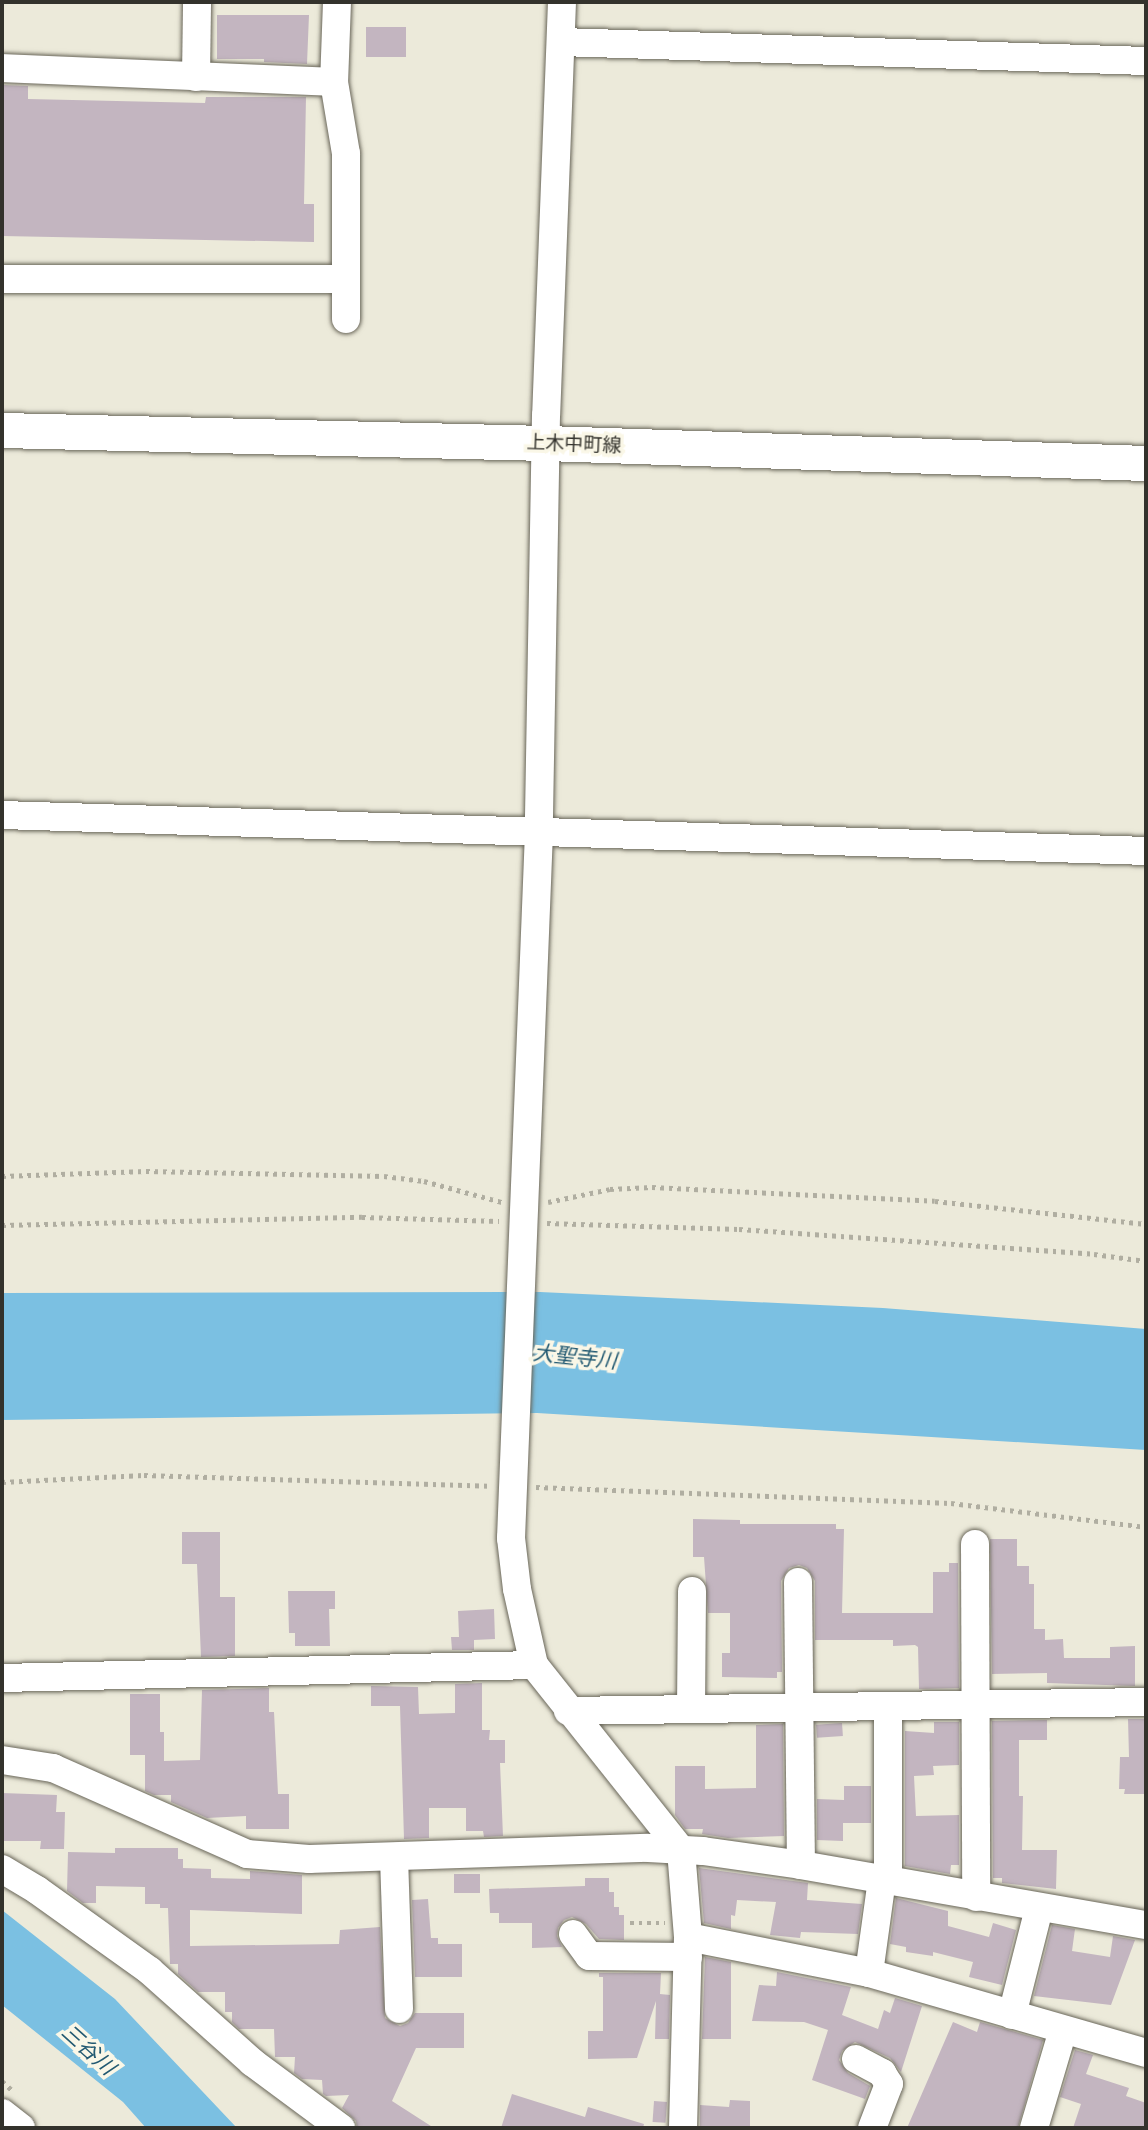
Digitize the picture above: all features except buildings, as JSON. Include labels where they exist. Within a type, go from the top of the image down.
[{"type":"main road","name":"上木中町線","points":[[2,430],[546,443],[1146,463]]},
{"type":"street","points":[[196,77],[197,2]]},
{"type":"street","points":[[337,2],[334,82],[345,154],[346,319]]},
{"type":"street","points":[[562,2],[546,443],[539,832],[511,1538],[517,1589],[534,1665],[681,1850],[688,1939],[683,2128]]},
{"type":"street","points":[[561,43],[1146,61]]},
{"type":"street","points":[[2,68],[334,82]]},
{"type":"street","points":[[2,279],[346,279]]},
{"type":"street","points":[[2,815],[1146,851]]},
{"type":"street","points":[[975,1544],[976,1897]]},
{"type":"street","points":[[798,1582],[801,1865]]},
{"type":"street","points":[[691,1709],[692,1591]]},
{"type":"street","points":[[2,1678],[534,1665]]},
{"type":"street","points":[[568,1711],[1146,1702]]},
{"type":"street","points":[[869,1973],[885,1880],[888,1706]]},
{"type":"street","points":[[2,1760],[54,1768],[247,1854],[309,1859],[648,1848],[681,1850],[801,1865],[1146,1925]]},
{"type":"street","points":[[394,1857],[399,2009]]},
{"type":"street","points":[[2,1868],[37,1890],[150,1972],[252,2062],[341,2128]]},
{"type":"street","points":[[1012,2015],[1039,1908]]},
{"type":"street","points":[[573,1934],[589,1956],[688,1939],[869,1973],[1146,2053]]},
{"type":"street","points":[[1034,2128],[1063,2030]]},
{"type":"street","points":[[856,2059],[882,2073],[889,2084],[872,2128]]},
{"type":"street","points":[[2,2113],[21,2128]]},
{"type":"path","points":[[2,1176],[146,1171],[384,1176],[424,1181],[523,1214],[610,1189],[652,1187],[935,1201],[1146,1224]]},
{"type":"path","points":[[2,1225],[523,1214],[1146,1261]]},
{"type":"path","points":[[2,1482],[144,1475],[514,1478],[951,1503],[1146,1527]]},
{"type":"path","points":[[630,1923],[688,1939]]},
{"type":"water","name":"大聖寺川","points":[[540,1292],[883,1308],[1146,1329],[1146,1450],[537,1413],[2,1420],[2,1293]]},
{"type":"water","name":"三谷川","points":[[2,1910],[115,1999],[237,2128],[146,2128],[123,2102],[2,2005]]}]
